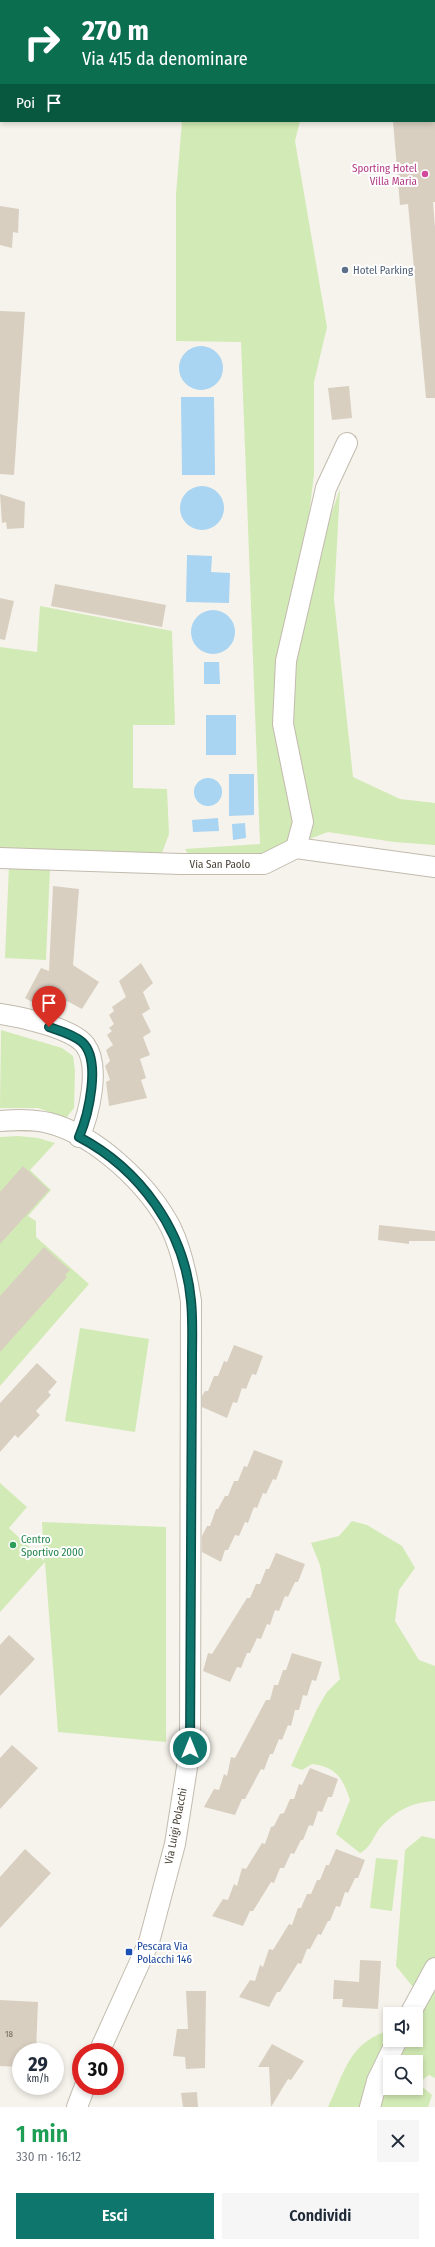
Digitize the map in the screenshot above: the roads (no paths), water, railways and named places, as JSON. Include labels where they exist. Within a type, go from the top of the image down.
[{"type":"street","points":[[347,443],[326,488],[286,661],[283,724],[303,822],[296,848],[435,867]]},
{"type":"street","name":"Via San Paolo","points":[[0,858],[181,864],[264,864],[296,848]]},
{"type":"street","points":[[0,1014],[17,1016],[68,1033],[85,1045],[91,1059],[91,1084],[87,1117],[79,1137]]},
{"type":"street","name":"Via Luigi Polacchi","points":[[0,1121],[18,1119],[49,1123],[94,1144],[133,1176],[153,1201],[173,1234],[184,1264],[191,1301],[190,1748],[175,1844],[149,1942],[103,2043]]},
{"type":"street","points":[[414,2007],[435,1968]]},
{"type":"street","points":[[370,2107],[376,2081],[393,2047]]},
{"type":"street","points":[[78,2107],[82,2095]]},
{"type":"water","points":[[197,346],[205,346],[217,352],[223,364],[223,372],[217,384],[205,390],[197,390],[185,384],[179,372],[179,364],[185,352]]},
{"type":"water","points":[[181,397],[214,397],[215,475],[182,475]]},
{"type":"water","points":[[198,486],[206,486],[218,492],[224,504],[224,512],[218,524],[206,530],[198,530],[186,524],[180,512],[180,504],[186,492]]},
{"type":"water","points":[[187,555],[212,556],[211,572],[230,573],[229,603],[186,602]]},
{"type":"water","points":[[209,610],[217,610],[229,616],[235,628],[235,636],[229,648],[217,654],[209,654],[197,648],[191,636],[191,628],[197,616]]},
{"type":"water","points":[[204,662],[219,662],[220,684],[204,684]]},
{"type":"water","points":[[206,715],[236,715],[236,755],[206,755]]},
{"type":"water","points":[[229,774],[254,774],[254,815],[229,816]]},
{"type":"water","points":[[208,778],[218,782],[222,792],[218,802],[208,806],[198,802],[194,792],[198,782]]},
{"type":"water","points":[[218,818],[219,831],[193,832],[192,820]]},
{"type":"water","points":[[245,823],[246,838],[233,840],[232,824]]},
{"type":"place","name":"Sporting Hotel Villa Maria","points":[[425,174]]},
{"type":"place","name":"Hotel Parking","points":[[345,270]]},
{"type":"place","name":"Centro Sportivo 2000","points":[[13,1545]]},
{"type":"place","name":"Pescara Via Polacchi 146","points":[[129,1952]]}]
